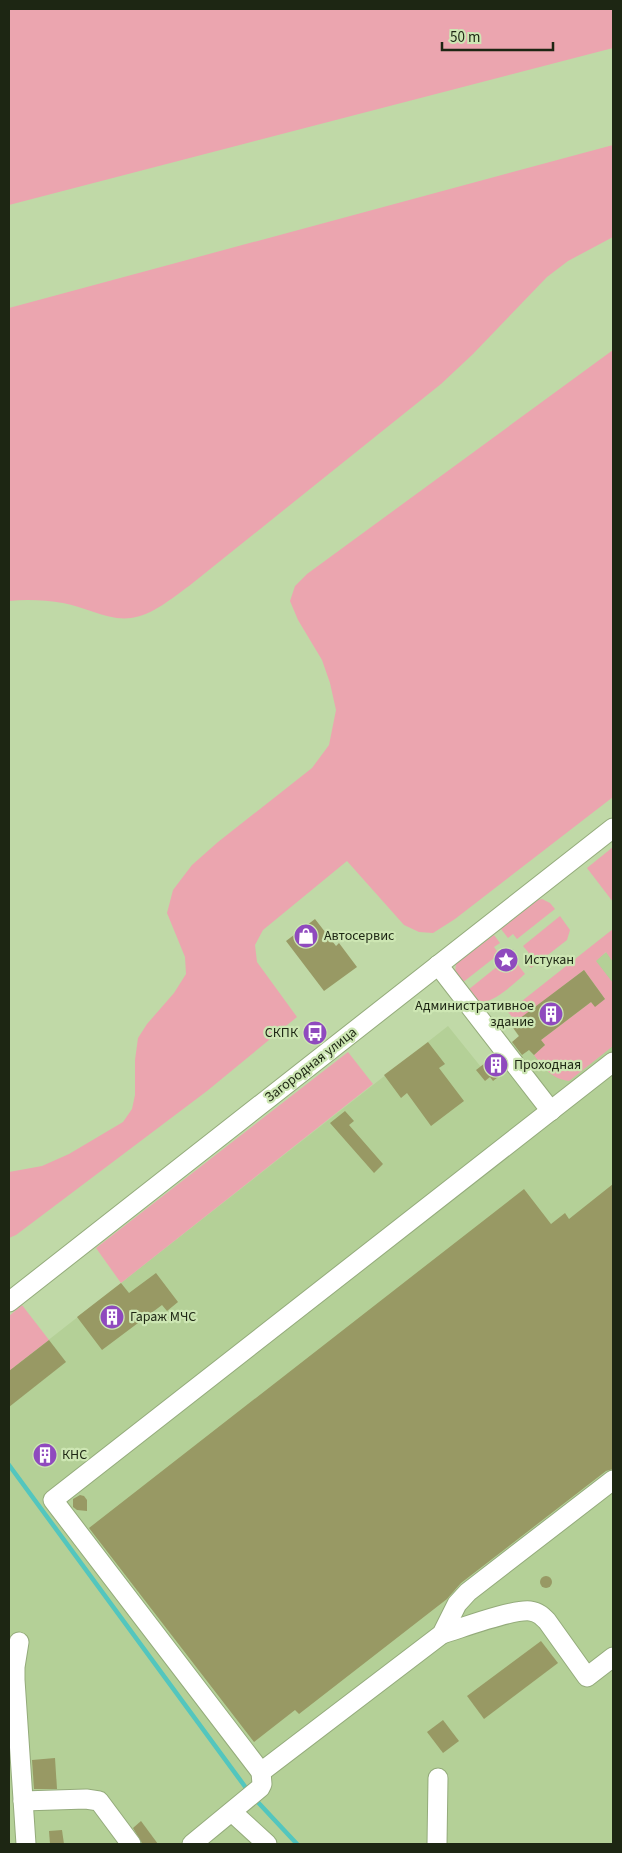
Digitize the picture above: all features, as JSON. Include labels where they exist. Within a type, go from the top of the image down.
[{"type":"street","name":"Загородная улица","points":[[9,1302],[613,828]]},
{"type":"street","points":[[438,965],[551,1111]]},
{"type":"street","points":[[192,1844],[245,1801],[262,1784],[261,1772],[53,1500],[613,1062]]},
{"type":"street","points":[[442,1634],[457,1604],[468,1592],[613,1480]]},
{"type":"street","points":[[261,1772],[442,1634],[510,1614],[530,1611],[536,1612],[547,1621],[587,1677],[613,1657]]},
{"type":"street","points":[[19,1642],[15,1680],[26,1844]]},
{"type":"street","points":[[437,1844],[438,1778]]},
{"type":"street","points":[[23,1801],[86,1799],[99,1801],[132,1844]]},
{"type":"street","points":[[245,1801],[267,1844]]},
{"type":"shaded area","points":[[9,9],[613,9],[613,48],[9,205]]},
{"type":"shaded area","points":[[613,145],[613,237],[568,261],[547,277],[473,354],[441,384],[189,586],[155,610],[131,618],[114,617],[56,602],[9,601],[9,308]]},
{"type":"shaded area","points":[[613,350],[613,797],[455,919],[433,933],[419,932],[404,925],[347,861],[263,930],[255,945],[257,962],[297,1017],[207,1091],[16,1235],[9,1238],[9,1172],[42,1166],[69,1154],[123,1122],[132,1109],[135,1095],[135,1060],[138,1038],[147,1024],[174,993],[186,974],[185,957],[167,913],[173,890],[192,865],[218,842],[312,768],[329,745],[336,710],[330,683],[322,660],[298,620],[290,601],[295,586],[307,574]]},
{"type":"shaded area","points":[[613,847],[613,902],[587,868]]},
{"type":"shaded area","points":[[542,899],[550,903],[555,909],[517,939],[513,934],[508,938],[501,929],[538,900]]},
{"type":"shaded area","points":[[560,916],[570,930],[567,940],[531,968],[523,958],[529,953],[523,946]]},
{"type":"shaded area","points":[[613,929],[613,962],[606,952],[596,961],[613,983],[613,1046],[569,1081],[563,1080],[549,1072],[534,1055],[545,1045],[541,1040],[591,1002],[595,1006],[605,999],[584,970],[516,1022],[508,1012]]},
{"type":"shaded area","points":[[494,935],[500,943],[494,947],[499,954],[462,983],[455,973],[456,964]]},
{"type":"shaded area","points":[[613,947],[613,1844],[9,1844],[9,1371],[448,1026],[481,1067],[519,1037],[511,1025]]},
{"type":"shaded area","points":[[504,961],[510,968],[516,962],[525,974],[504,992],[491,1000],[480,1001],[476,999],[468,990]]},
{"type":"shaded area","points":[[348,1052],[373,1084],[121,1283],[96,1248]]},
{"type":"shaded area","points":[[22,1305],[49,1340],[9,1371],[9,1316]]},
{"type":"building","points":[[315,919],[336,946],[339,943],[357,967],[324,991],[286,941]]},
{"type":"building","name":"Административное здание","points":[[584,970],[605,999],[595,1007],[591,1002],[541,1040],[545,1045],[534,1055],[529,1050],[522,1055],[512,1042],[519,1036],[511,1025]]},
{"type":"building","points":[[428,1042],[445,1064],[439,1068],[464,1101],[431,1126],[407,1093],[401,1098],[384,1075]]},
{"type":"building","name":"Проходная","points":[[494,1056],[506,1071],[493,1081],[490,1077],[485,1081],[476,1070]]},
{"type":"building","points":[[345,1111],[354,1121],[349,1125],[383,1164],[374,1173],[330,1123]]},
{"type":"building","points":[[613,1184],[613,1469],[606,1471],[461,1583],[447,1599],[299,1714],[295,1710],[254,1742],[89,1528],[524,1189],[551,1224],[565,1213],[569,1219]]},
{"type":"building","name":"Гараж МЧС","points":[[156,1273],[178,1302],[167,1311],[162,1305],[102,1350],[77,1317],[121,1283],[129,1293]]},
{"type":"building","points":[[49,1340],[66,1362],[9,1407],[9,1371]]},
{"type":"building","name":"КНС","points":[[42,1447],[48,1447],[53,1452],[51,1461],[42,1463],[37,1458],[37,1452]]},
{"type":"building","points":[[80,1495],[84,1496],[87,1500],[87,1511],[77,1510],[73,1507],[73,1499]]},
{"type":"building","points":[[548,1576],[551,1577],[551,1587],[544,1588],[541,1587],[540,1580],[541,1577]]},
{"type":"building","points":[[541,1641],[558,1663],[484,1719],[467,1696]]},
{"type":"building","points":[[443,1720],[459,1741],[443,1753],[427,1732]]},
{"type":"building","points":[[55,1758],[57,1789],[34,1789],[32,1760]]},
{"type":"building","points":[[141,1821],[158,1844],[142,1843],[133,1828]]},
{"type":"building","points":[[62,1830],[64,1844],[50,1844],[49,1831]]},
{"type":"waterway","points":[[9,1465],[249,1792]]},
{"type":"waterway","points":[[254,1798],[297,1844]]},
{"type":"place","name":"Автосервис","points":[[306,936]]},
{"type":"place","name":"Истукан","points":[[506,960]]},
{"type":"place","name":"Административное здание","points":[[551,1014]]},
{"type":"place","name":"СКПК","points":[[315,1033]]},
{"type":"place","name":"Проходная","points":[[496,1065]]},
{"type":"place","name":"Гараж МЧС","points":[[112,1317]]},
{"type":"place","name":"КНС","points":[[45,1455]]}]
